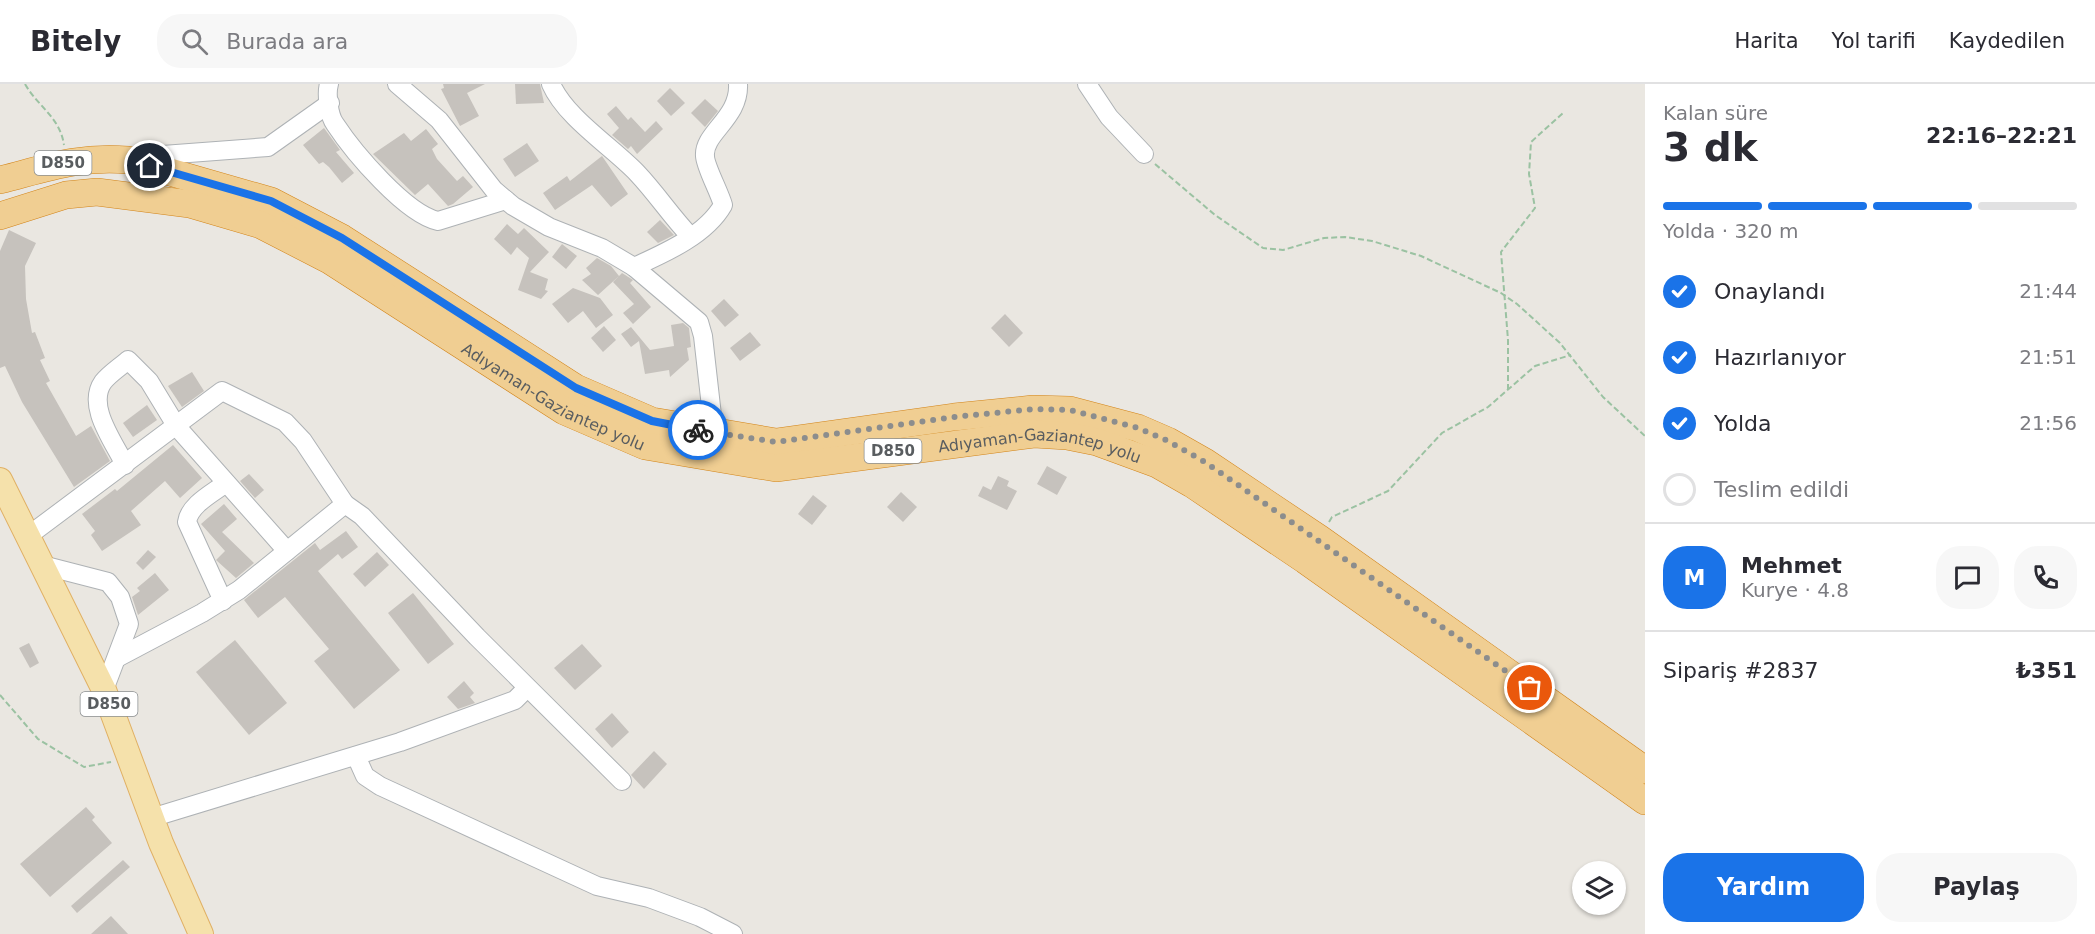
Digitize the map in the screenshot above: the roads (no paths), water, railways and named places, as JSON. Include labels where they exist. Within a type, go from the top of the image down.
[{"type":"highway","name":"Adıyaman-Gaziantep yolu","points":[[0,180],[82,159],[128,160],[271,201],[342,238],[576,388],[652,421],[776,442],[954,417],[1034,409],[1070,410],[1104,417],[1168,441],[1205,462],[1320,539],[1645,770]]},
{"type":"highway","name":"Adıyaman-Gaziantep yolu","points":[[0,216],[66,195],[97,192],[190,204],[261,225],[329,260],[564,411],[645,446],[776,468],[1034,434],[1067,436],[1129,452],[1157,464],[1192,484],[1305,560],[1645,801]]},
{"type":"main road","name":"D850","points":[[0,480],[7,514],[28,536],[104,690],[151,818],[201,934]]},
{"type":"street","points":[[329,84],[333,123],[387,187],[406,205],[428,219],[438,221],[451,219],[506,200]]},
{"type":"street","points":[[397,84],[439,120],[494,190],[506,200],[549,227],[602,248],[634,267],[699,322],[703,336],[714,433]]},
{"type":"street","points":[[551,84],[571,112],[638,174],[690,236]]},
{"type":"street","points":[[634,267],[661,255],[690,236],[711,221],[723,205],[704,153],[707,144],[736,104],[738,84]]},
{"type":"street","points":[[1087,84],[1109,117],[1144,154]]},
{"type":"street","points":[[111,159],[268,147],[330,103]]},
{"type":"street","points":[[125,465],[96,405],[97,393],[104,381],[128,360],[148,381],[177,427],[287,551]]},
{"type":"street","points":[[28,536],[222,392],[252,404],[285,422],[303,441],[345,504],[362,516],[622,781]]},
{"type":"street","points":[[223,601],[187,522],[188,515],[195,507],[226,483]]},
{"type":"street","points":[[117,658],[223,601],[345,504]]},
{"type":"street","points":[[42,565],[108,582],[120,597],[129,624],[104,690]]},
{"type":"street","points":[[151,818],[356,756],[515,700],[528,687]]},
{"type":"street","points":[[356,756],[365,776],[380,786],[597,886],[650,898],[700,917],[733,934]]}]
